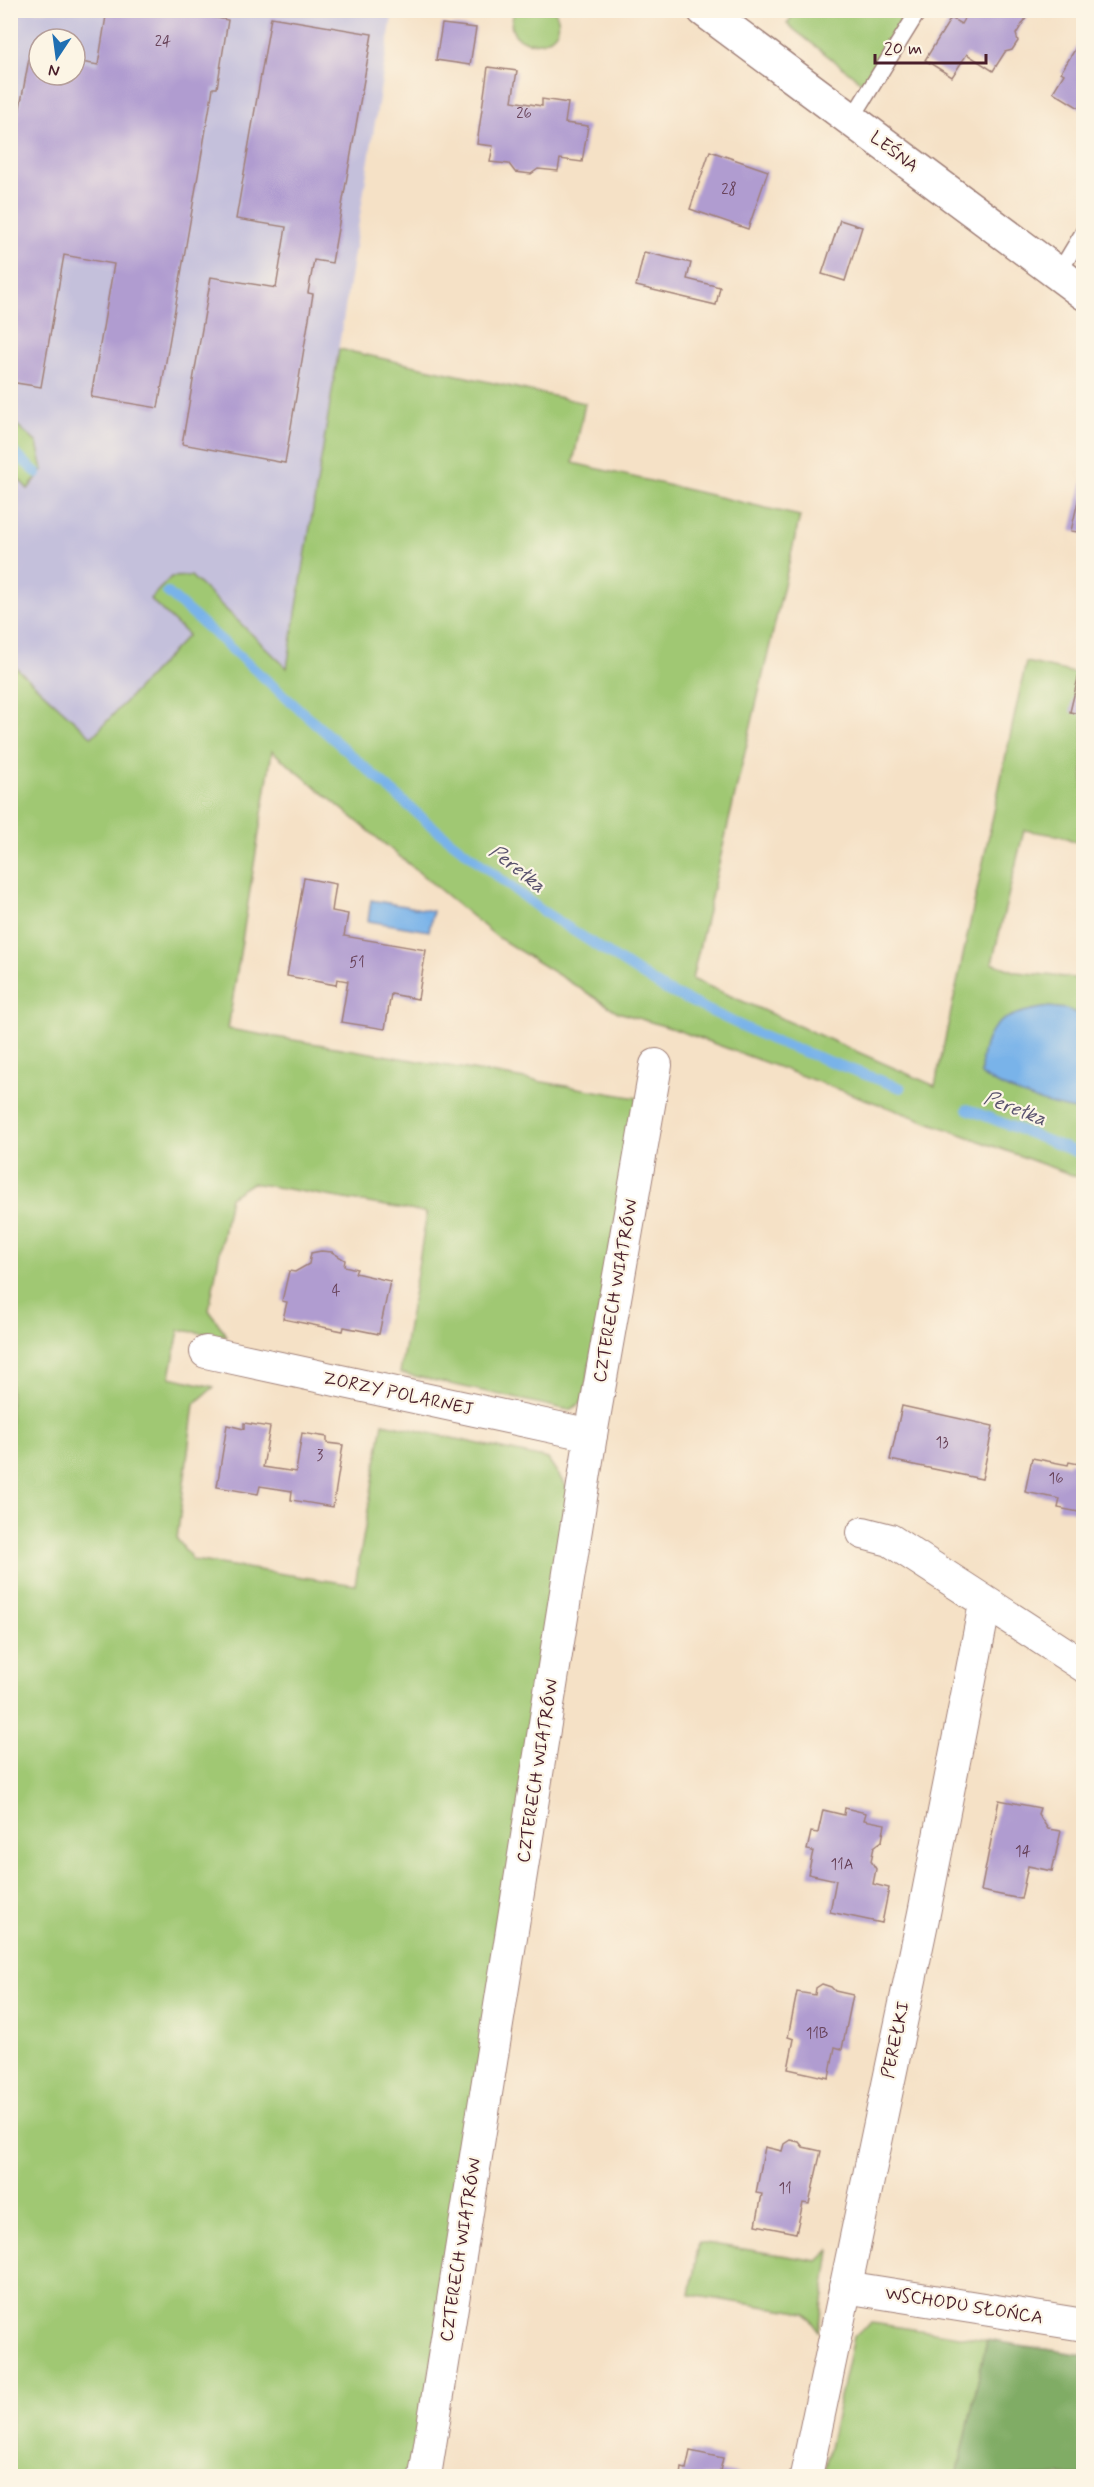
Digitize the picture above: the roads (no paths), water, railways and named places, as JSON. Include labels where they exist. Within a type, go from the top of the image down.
[{"type":"street","name":"LEŚNA","points":[[704,10],[1083,293]]},
{"type":"street","name":"CZTERECH WIATRÓW","points":[[425,2476],[591,1435],[656,1065]]},
{"type":"street","name":"ZORZY POLARNEJ","points":[[206,1352],[591,1435]]},
{"type":"street","points":[[863,1533],[890,1540],[1083,1666]]},
{"type":"street","name":"PEREŁKI","points":[[806,2476],[924,1913],[985,1604]]},
{"type":"street","name":"WSCHODU SŁOŃCA","points":[[845,2287],[1083,2325]]},
{"type":"lane","points":[[851,120],[919,10]]},
{"type":"lane","points":[[1058,274],[1083,231]]},
{"type":"water","points":[[371,900],[433,911],[429,931],[368,921]]},
{"type":"water","points":[[1049,1007],[1066,1009],[1083,1016],[1083,1086],[1075,1110],[1026,1097],[981,1075],[985,1044],[997,1024],[1019,1013]]},
{"type":"waterway","name":"Perełka","points":[[10,449],[37,473]]},
{"type":"waterway","name":"Perełka","points":[[167,592],[428,823],[541,910],[664,989],[769,1039],[901,1088]]},
{"type":"waterway","name":"Perełka","points":[[967,1109],[1084,1155]]}]
